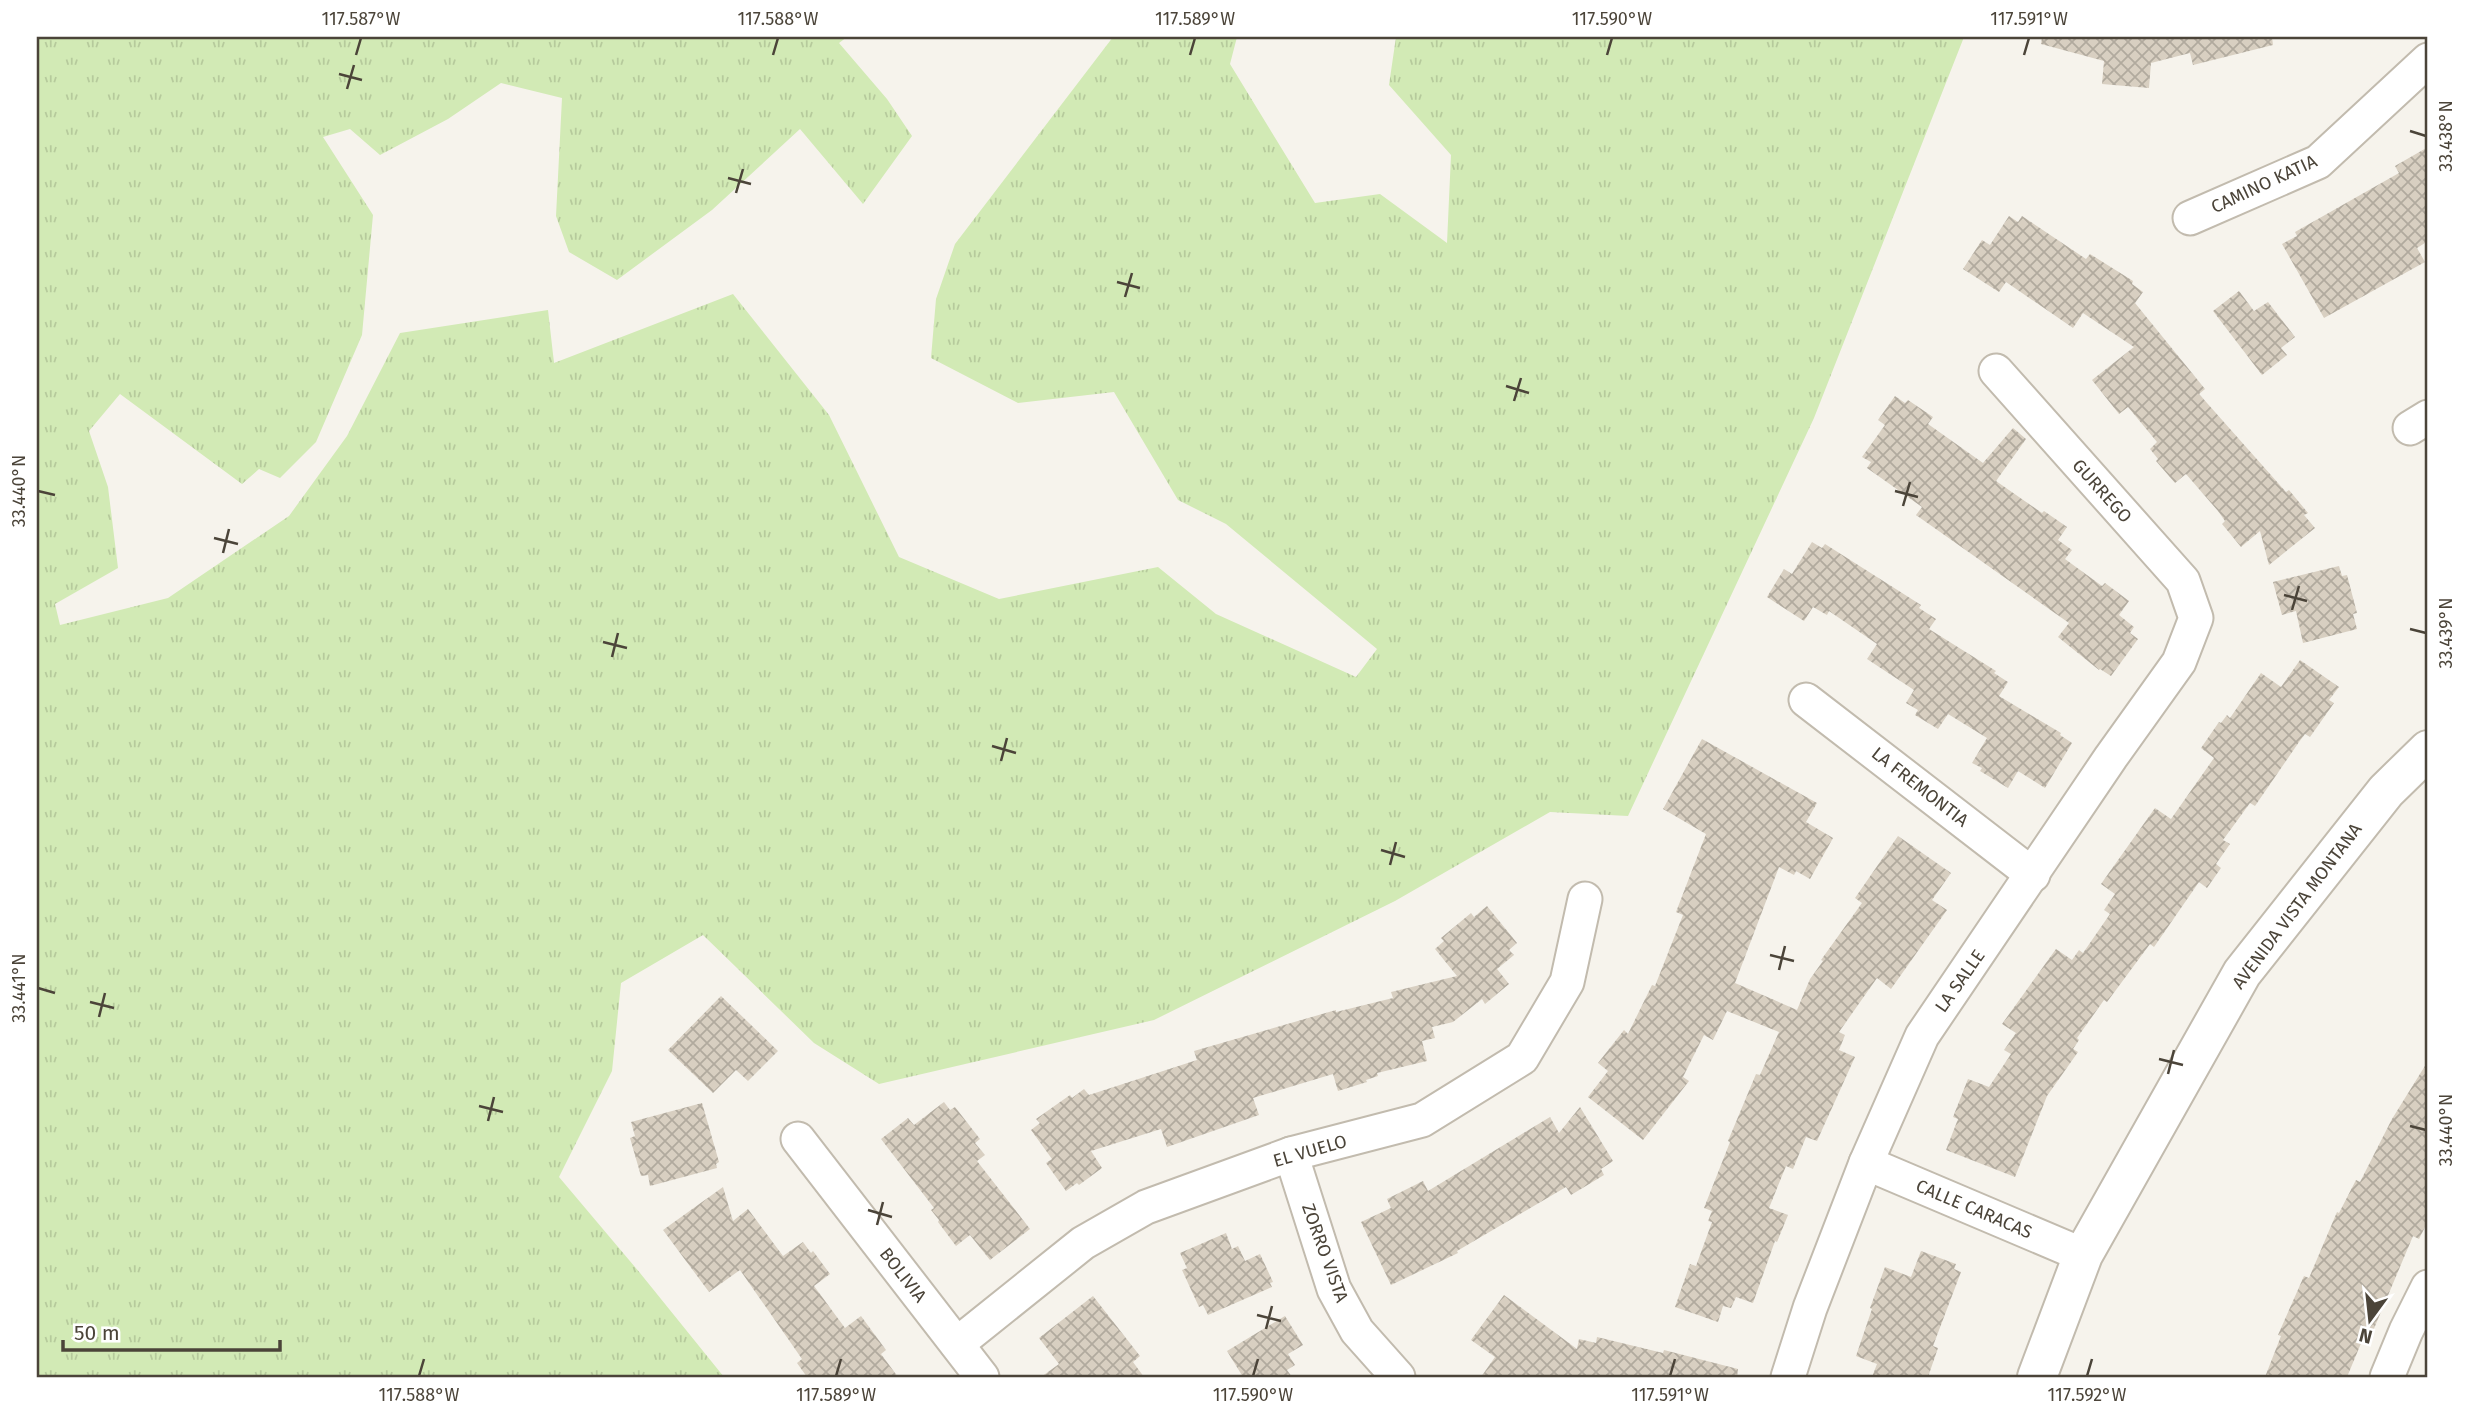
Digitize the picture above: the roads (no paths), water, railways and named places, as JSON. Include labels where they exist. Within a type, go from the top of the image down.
[{"type":"street","name":"CAMINO KATIA","points":[[2190,218],[2318,162],[2428,60]]},
{"type":"street","name":"GURREGO","points":[[1996,371],[2183,581],[2196,618]]},
{"type":"street","name":"LA SALLE","points":[[1788,1377],[1810,1308],[1866,1163],[1922,1036],[2111,757],[2179,662],[2196,618]]},
{"type":"street","name":"LA FREMONTIA","points":[[1806,700],[2033,875]]},
{"type":"street","name":"AVENIDA VISTA MONTANA","points":[[2037,1377],[2083,1255],[2242,973],[2386,791],[2428,750]]},
{"type":"street","name":"EL VUELO","points":[[957,1344],[1083,1243],[1146,1207],[1291,1154],[1422,1120],[1522,1058],[1567,982],[1585,899]]},
{"type":"street","name":"BOLIVIA","points":[[798,1139],[982,1377]]},
{"type":"street","name":"ZORRO VISTA","points":[[1291,1154],[1334,1289],[1357,1331],[1398,1377]]},
{"type":"street","name":"CALLE CARACAS","points":[[1866,1163],[2083,1255]]},
{"type":"street","points":[[2387,1377],[2428,1287]]}]
